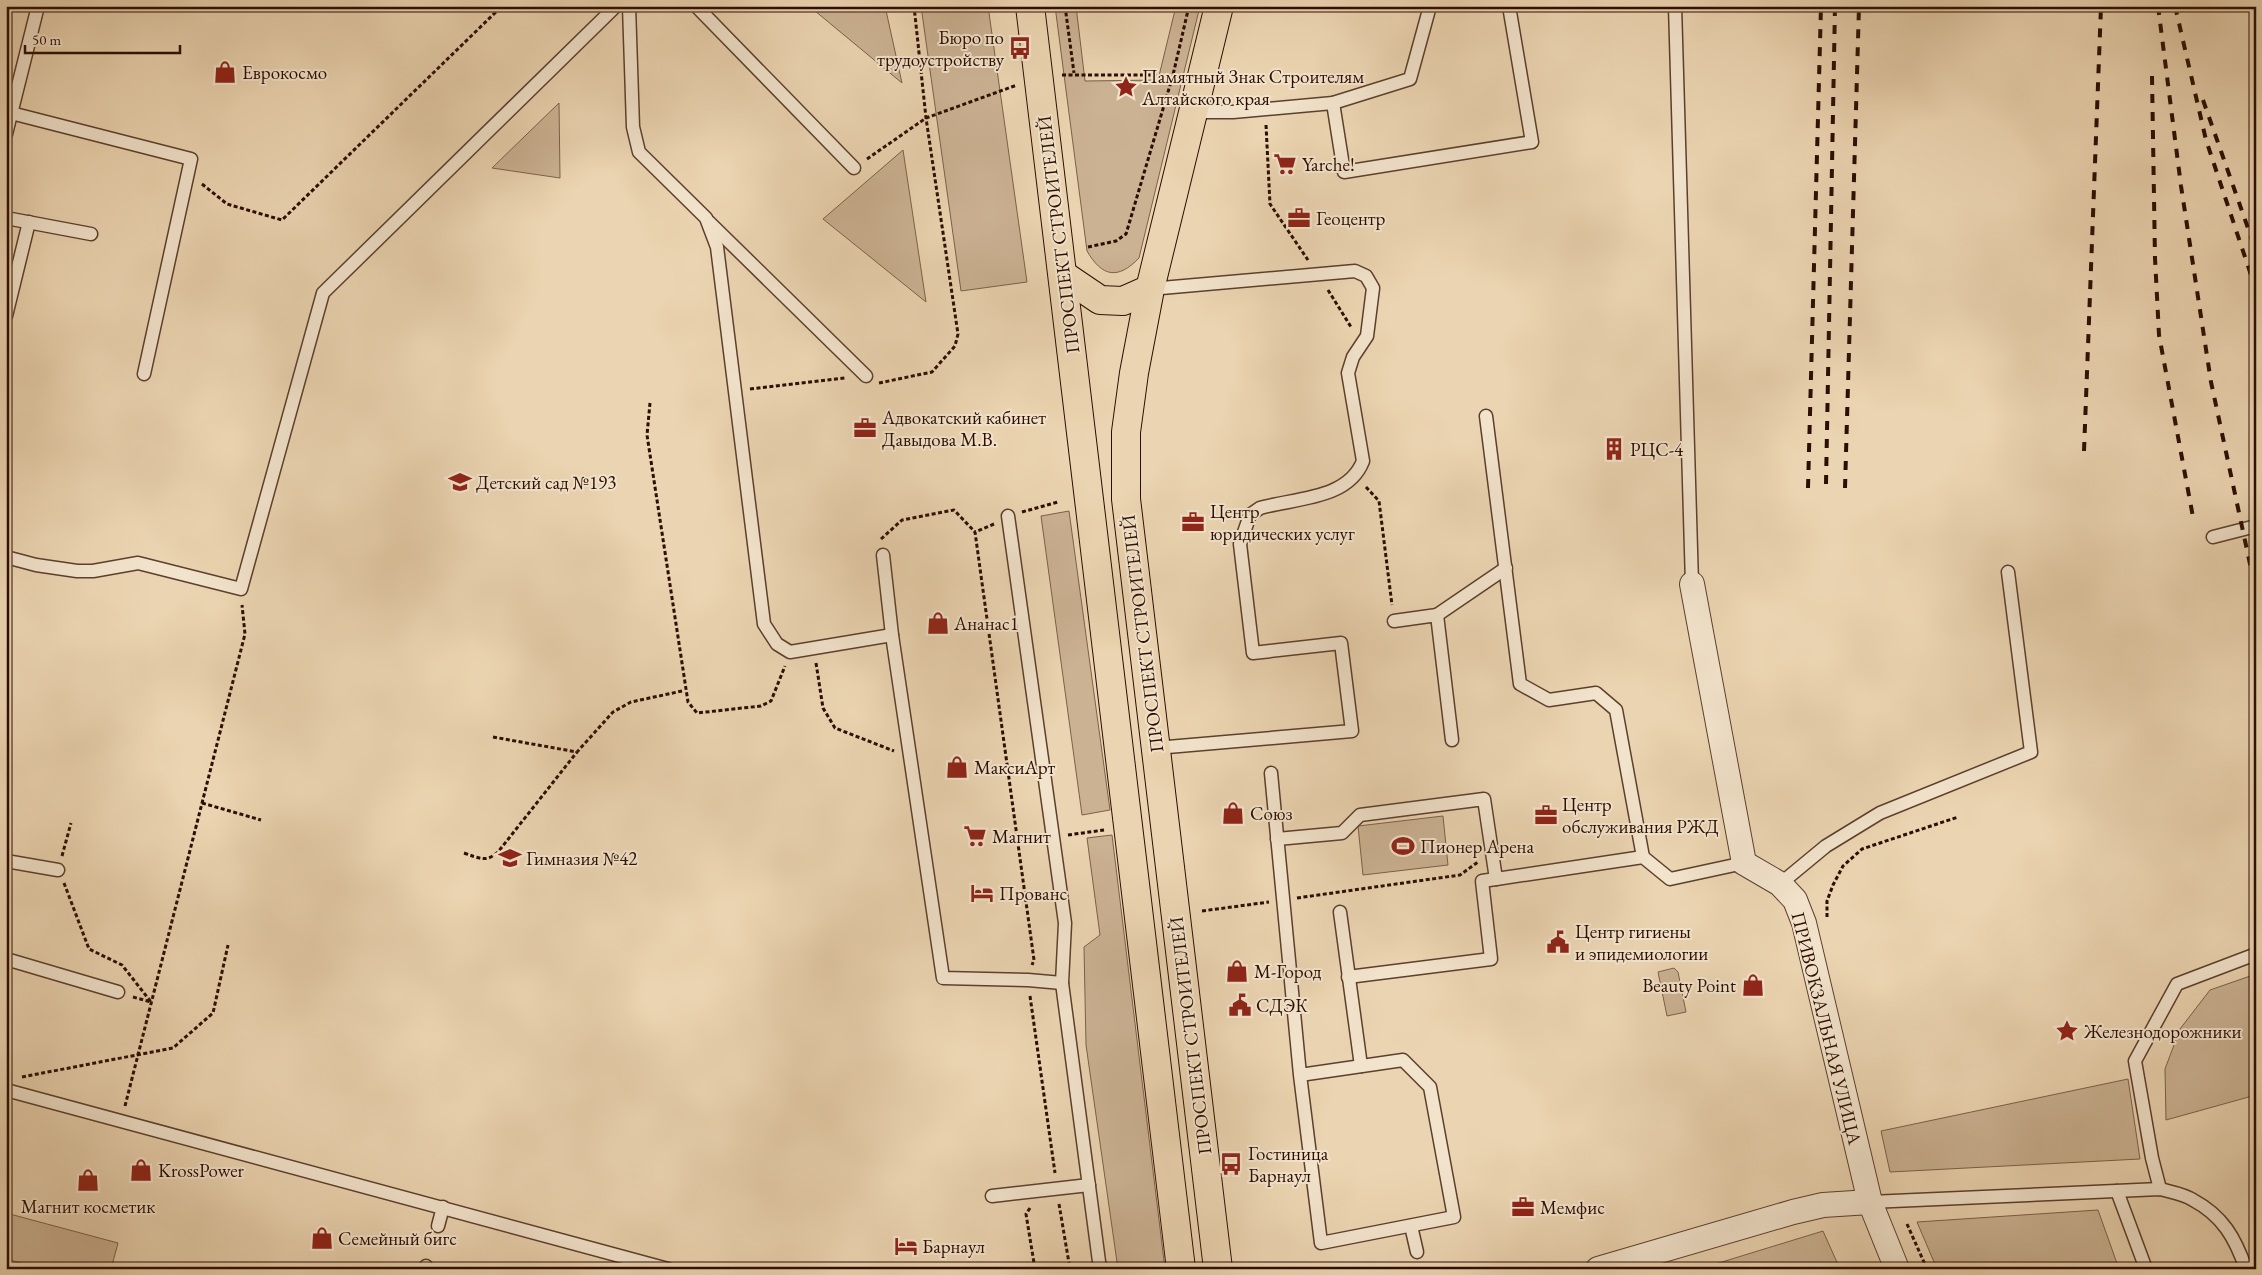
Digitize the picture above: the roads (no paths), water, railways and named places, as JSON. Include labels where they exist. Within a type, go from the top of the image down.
[{"type":"main road","name":"ПРОСПЕКТ СТРОИТЕЛЕЙ","points":[[1030,6],[1181,1269]]},
{"type":"main road","name":"ПРОСПЕКТ СТРОИТЕЛЕЙ","points":[[1218,6],[1150,289],[1134,373],[1126,432],[1126,499],[1218,1269]]},
{"type":"main road","points":[[1063,274],[1100,300],[1123,301],[1150,289]]},
{"type":"street","points":[[1692,584],[1744,863]]},
{"type":"street","name":"ПРИВОКЗАЛЬНАЯ УЛИЦА","points":[[1744,863],[1780,884],[1795,900],[1804,922],[1870,1202],[1897,1269]]},
{"type":"street","points":[[1598,1269],[1793,1212],[1823,1205],[1870,1202]]},
{"type":"lane","points":[[6,134],[38,6]]},
{"type":"lane","points":[[6,557],[36,565],[76,571],[93,571],[138,563],[241,589],[323,293],[616,6]]},
{"type":"lane","points":[[629,6],[633,127],[640,152],[866,376]]},
{"type":"lane","points":[[696,6],[854,168]]},
{"type":"lane","points":[[1194,112],[1233,112],[1333,104],[1410,79],[1430,6]]},
{"type":"lane","points":[[1333,104],[1344,172],[1532,142],[1509,6]]},
{"type":"lane","points":[[1675,6],[1692,584]]},
{"type":"lane","points":[[11,113],[191,159],[144,374]]},
{"type":"lane","points":[[6,218],[91,234]]},
{"type":"lane","points":[[706,218],[717,246],[764,624],[777,644],[790,652],[892,635]]},
{"type":"lane","points":[[6,316],[29,222]]},
{"type":"lane","points":[[1150,289],[1355,271],[1366,276],[1372,288],[1367,336],[1353,357],[1348,373],[1362,461],[1358,472],[1348,483],[1330,492],[1260,508],[1250,515],[1240,544],[1253,653],[1341,643],[1352,731],[1156,748]]},
{"type":"lane","points":[[1486,416],[1520,684],[1549,700],[1596,693],[1616,710],[1644,856],[1670,879],[1744,863]]},
{"type":"lane","points":[[1008,516],[1065,923],[1062,983],[1100,1269]]},
{"type":"lane","points":[[2213,538],[2256,526]]},
{"type":"lane","points":[[884,555],[892,635],[912,758],[943,978],[1028,980],[1062,983]]},
{"type":"lane","points":[[1394,621],[1437,615],[1506,568]]},
{"type":"lane","points":[[1780,884],[1826,846],[1880,813],[2031,752],[2008,572]]},
{"type":"lane","points":[[1437,615],[1452,740]]},
{"type":"lane","points":[[1271,773],[1300,1075],[1321,1243],[1454,1217],[1430,1087],[1403,1060],[1300,1075]]},
{"type":"lane","points":[[1277,839],[1342,833],[1360,815],[1484,798],[1496,879]]},
{"type":"lane","points":[[1348,977],[1492,959],[1482,881],[1644,856]]},
{"type":"lane","points":[[6,861],[58,870]]},
{"type":"lane","points":[[1340,912],[1361,1066]]},
{"type":"lane","points":[[2160,1189],[2152,1158],[2135,1061],[2177,984],[2256,954]]},
{"type":"lane","points":[[6,959],[118,992]]},
{"type":"lane","points":[[6,1090],[668,1269]]},
{"type":"lane","points":[[992,1196],[1089,1185]]},
{"type":"lane","points":[[1870,1202],[2160,1189],[2193,1199],[2223,1222],[2236,1242],[2246,1269]]},
{"type":"lane","points":[[2116,1191],[2146,1269]]},
{"type":"lane","points":[[438,1226],[443,1207]]},
{"type":"lane","points":[[1410,1226],[1418,1252]]},
{"type":"railway","points":[[1808,488],[1821,6]]},
{"type":"railway","points":[[1826,484],[1835,6]]},
{"type":"railway","points":[[1845,488],[1859,6]]},
{"type":"railway","points":[[2084,451],[2101,6]]},
{"type":"railway","points":[[2158,6],[2181,186],[2211,382],[2256,592]]},
{"type":"railway","points":[[2175,6],[2206,140],[2256,290]]},
{"type":"railway","points":[[2152,76],[2155,258],[2159,335],[2193,517]]},
{"type":"railway","points":[[2203,100],[2256,251]]},
{"type":"place","name":"Бюро по трудоустройству","points":[[1020,48]]},
{"type":"place","name":"Еврокосмо","points":[[225,72]]},
{"type":"place","name":"Памятный Знак Строителям Алтайского края","points":[[1126,87]]},
{"type":"place","name":"Yarche!","points":[[1285,164]]},
{"type":"place","name":"Геоцентр","points":[[1299,218]]},
{"type":"place","name":"Адвокатский кабинет Давыдова М.В.","points":[[865,428]]},
{"type":"place","name":"РЦС-4","points":[[1614,449]]},
{"type":"place","name":"Детский сад №193","points":[[460,482]]},
{"type":"place","name":"Центр юридических услуг","points":[[1193,522]]},
{"type":"place","name":"Ананас1","points":[[938,623]]},
{"type":"place","name":"МаксиАрт","points":[[957,767]]},
{"type":"place","name":"Союз","points":[[1233,813]]},
{"type":"place","name":"Центр обслуживания РЖД","points":[[1546,815]]},
{"type":"place","name":"Магнит","points":[[975,836]]},
{"type":"place","name":"Пионер Арена","points":[[1403,846]]},
{"type":"place","name":"Гимназия №42","points":[[510,858]]},
{"type":"place","name":"Прованс","points":[[982,893]]},
{"type":"place","name":"Центр гигиены и эпидемиологии","points":[[1558,942]]},
{"type":"place","name":"М-Город","points":[[1237,971]]},
{"type":"place","name":"Beauty Point","points":[[1753,985]]},
{"type":"place","name":"СДЭК","points":[[1240,1005]]},
{"type":"place","name":"Железнодорожники","points":[[2067,1031]]},
{"type":"place","name":"Гостиница Барнаул","points":[[1231,1164]]},
{"type":"place","name":"KrossPower","points":[[141,1170]]},
{"type":"place","name":"Магнит косметик","points":[[88,1180]]},
{"type":"place","name":"Мемфис","points":[[1523,1207]]},
{"type":"place","name":"Семейный бигс","points":[[322,1238]]},
{"type":"place","name":"Барнаул","points":[[906,1246]]}]
